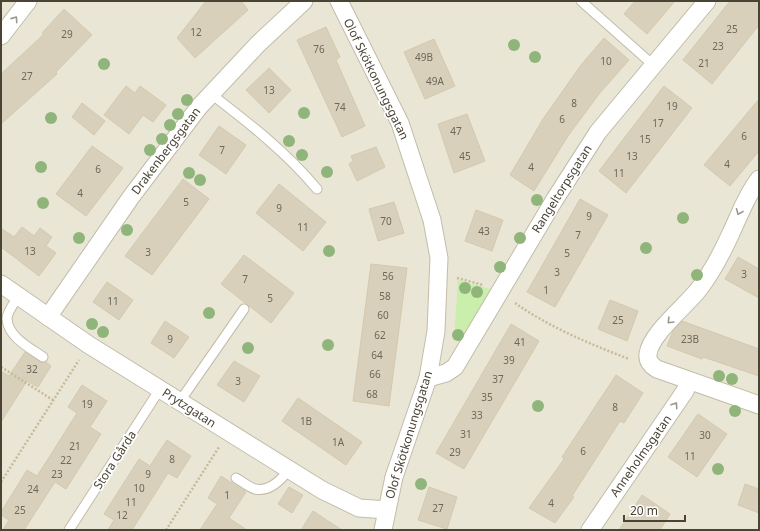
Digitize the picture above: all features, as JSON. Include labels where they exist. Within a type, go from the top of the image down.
[{"type":"street","points":[[1,36],[28,1]]},
{"type":"street","name":"Drakenbergsgatan","points":[[48,316],[131,197],[199,107],[258,44],[304,1]]},
{"type":"street","name":"Olof Skötkonungsgatan","points":[[339,1],[400,123],[432,220],[439,258],[436,331],[428,378],[394,477],[384,530]]},
{"type":"street","name":"Rangeltorpsgatan","points":[[428,378],[446,374],[455,367],[555,199],[598,132],[652,64],[681,33],[707,1]]},
{"type":"street","points":[[759,179],[747,196],[732,232],[710,274],[696,294],[663,328],[648,354],[649,361],[657,369],[759,405]]},
{"type":"street","name":"Prytzgatan","points":[[1,284],[89,345],[227,433],[322,490],[359,508],[387,510]]},
{"type":"street","name":"Anneholmsgatan","points":[[590,530],[685,391],[689,381]]},
{"type":"lane","points":[[581,1],[652,64]]},
{"type":"lane","points":[[211,94],[264,135],[298,167],[318,189]]},
{"type":"lane","points":[[19,296],[11,308],[7,319],[12,333],[20,341],[43,357]]},
{"type":"lane","points":[[180,402],[244,309]]},
{"type":"lane","name":"Stora Gårda","points":[[69,530],[160,389]]},
{"type":"lane","points":[[236,478],[256,489],[270,486],[282,479],[289,469]]},
{"type":"path","points":[[454,277],[500,291],[530,314],[598,347],[630,359]]},
{"type":"path","points":[[1,482],[89,345]]},
{"type":"path","points":[[1,367],[53,400]]},
{"type":"path","points":[[166,530],[227,433]]},
{"type":"shaded area","points":[[1,1],[759,1],[759,530],[1,530]]},
{"type":"green space","points":[[458,280],[493,290],[459,342],[454,339]]},
{"type":"building","points":[[206,1],[241,1],[248,10],[195,58],[177,38]]},
{"type":"building","points":[[635,1],[675,1],[647,34],[624,14]]},
{"type":"building","points":[[730,1],[759,1],[759,25],[712,84],[683,60]]},
{"type":"building","points":[[64,9],[92,35],[56,72],[57,74],[1,124],[1,74],[44,34],[42,33]]},
{"type":"building","points":[[326,27],[340,57],[336,60],[365,126],[342,137],[297,40]]},
{"type":"building","points":[[604,38],[629,60],[599,94],[568,136],[534,191],[510,175],[543,119],[581,65]]},
{"type":"building","points":[[434,39],[455,86],[425,99],[404,52]]},
{"type":"building","points":[[269,68],[291,90],[269,113],[246,90]]},
{"type":"building","points":[[126,86],[135,93],[140,86],[166,105],[153,122],[143,115],[129,134],[104,115]]},
{"type":"building","points":[[664,86],[692,108],[626,193],[599,171]]},
{"type":"building","points":[[759,99],[759,151],[730,186],[704,165]]},
{"type":"building","points":[[82,103],[105,121],[94,135],[72,117]]},
{"type":"building","points":[[467,114],[485,161],[454,173],[438,124]]},
{"type":"building","points":[[219,126],[246,145],[226,174],[199,155]]},
{"type":"building","points":[[92,146],[123,168],[86,216],[56,194]]},
{"type":"building","points":[[376,147],[385,167],[357,181],[349,164],[353,161],[351,156]]},
{"type":"building","points":[[183,179],[209,199],[152,275],[125,256]]},
{"type":"building","points":[[279,184],[326,222],[303,251],[256,213]]},
{"type":"building","points":[[580,199],[608,215],[555,307],[527,292]]},
{"type":"building","points":[[394,202],[404,233],[378,241],[369,209]]},
{"type":"building","points":[[476,210],[503,220],[492,251],[465,241]]},
{"type":"building","points":[[22,227],[34,236],[40,228],[52,237],[46,246],[56,253],[39,276],[1,247],[1,228],[14,237]]},
{"type":"building","points":[[244,255],[294,293],[271,323],[221,284]]},
{"type":"building","points":[[738,257],[759,269],[759,298],[725,279]]},
{"type":"building","points":[[371,264],[407,268],[389,406],[353,401]]},
{"type":"building","points":[[107,282],[133,300],[119,320],[93,302]]},
{"type":"building","points":[[610,300],[638,311],[627,341],[598,329]]},
{"type":"building","points":[[165,321],[189,337],[174,358],[151,343]]},
{"type":"building","points":[[682,321],[759,349],[759,376],[703,357],[702,359],[667,346],[673,331]]},
{"type":"building","points":[[511,324],[539,341],[464,469],[436,453]]},
{"type":"building","points":[[25,352],[40,362],[46,362],[51,366],[38,387],[27,381],[1,422],[1,371],[9,376]]},
{"type":"building","points":[[234,361],[260,376],[244,402],[217,385]]},
{"type":"building","points":[[616,375],[643,393],[624,423],[620,421],[572,496],[574,497],[555,523],[529,508],[564,459],[562,457]]},
{"type":"building","points":[[82,385],[107,401],[90,427],[101,434],[66,489],[55,482],[24,530],[3,530],[9,520],[1,515],[1,512],[27,470],[37,476],[48,459],[77,413],[68,407]]},
{"type":"building","points":[[298,398],[362,442],[346,465],[282,421]]},
{"type":"building","points":[[698,414],[727,434],[697,477],[668,457]]},
{"type":"building","points":[[167,440],[191,456],[177,478],[168,473],[132,530],[108,530],[114,520],[104,514],[139,459],[150,466]]},
{"type":"building","points":[[221,476],[246,492],[229,518],[247,530],[200,530],[217,504],[208,498]]},
{"type":"building","points":[[745,484],[759,489],[759,513],[738,505]]},
{"type":"building","points":[[289,487],[303,495],[292,513],[278,504]]},
{"type":"building","points":[[429,487],[457,497],[447,529],[418,520]]},
{"type":"building","points":[[642,495],[670,514],[660,530],[619,530]]},
{"type":"building","points":[[313,511],[342,530],[301,530]]}]
